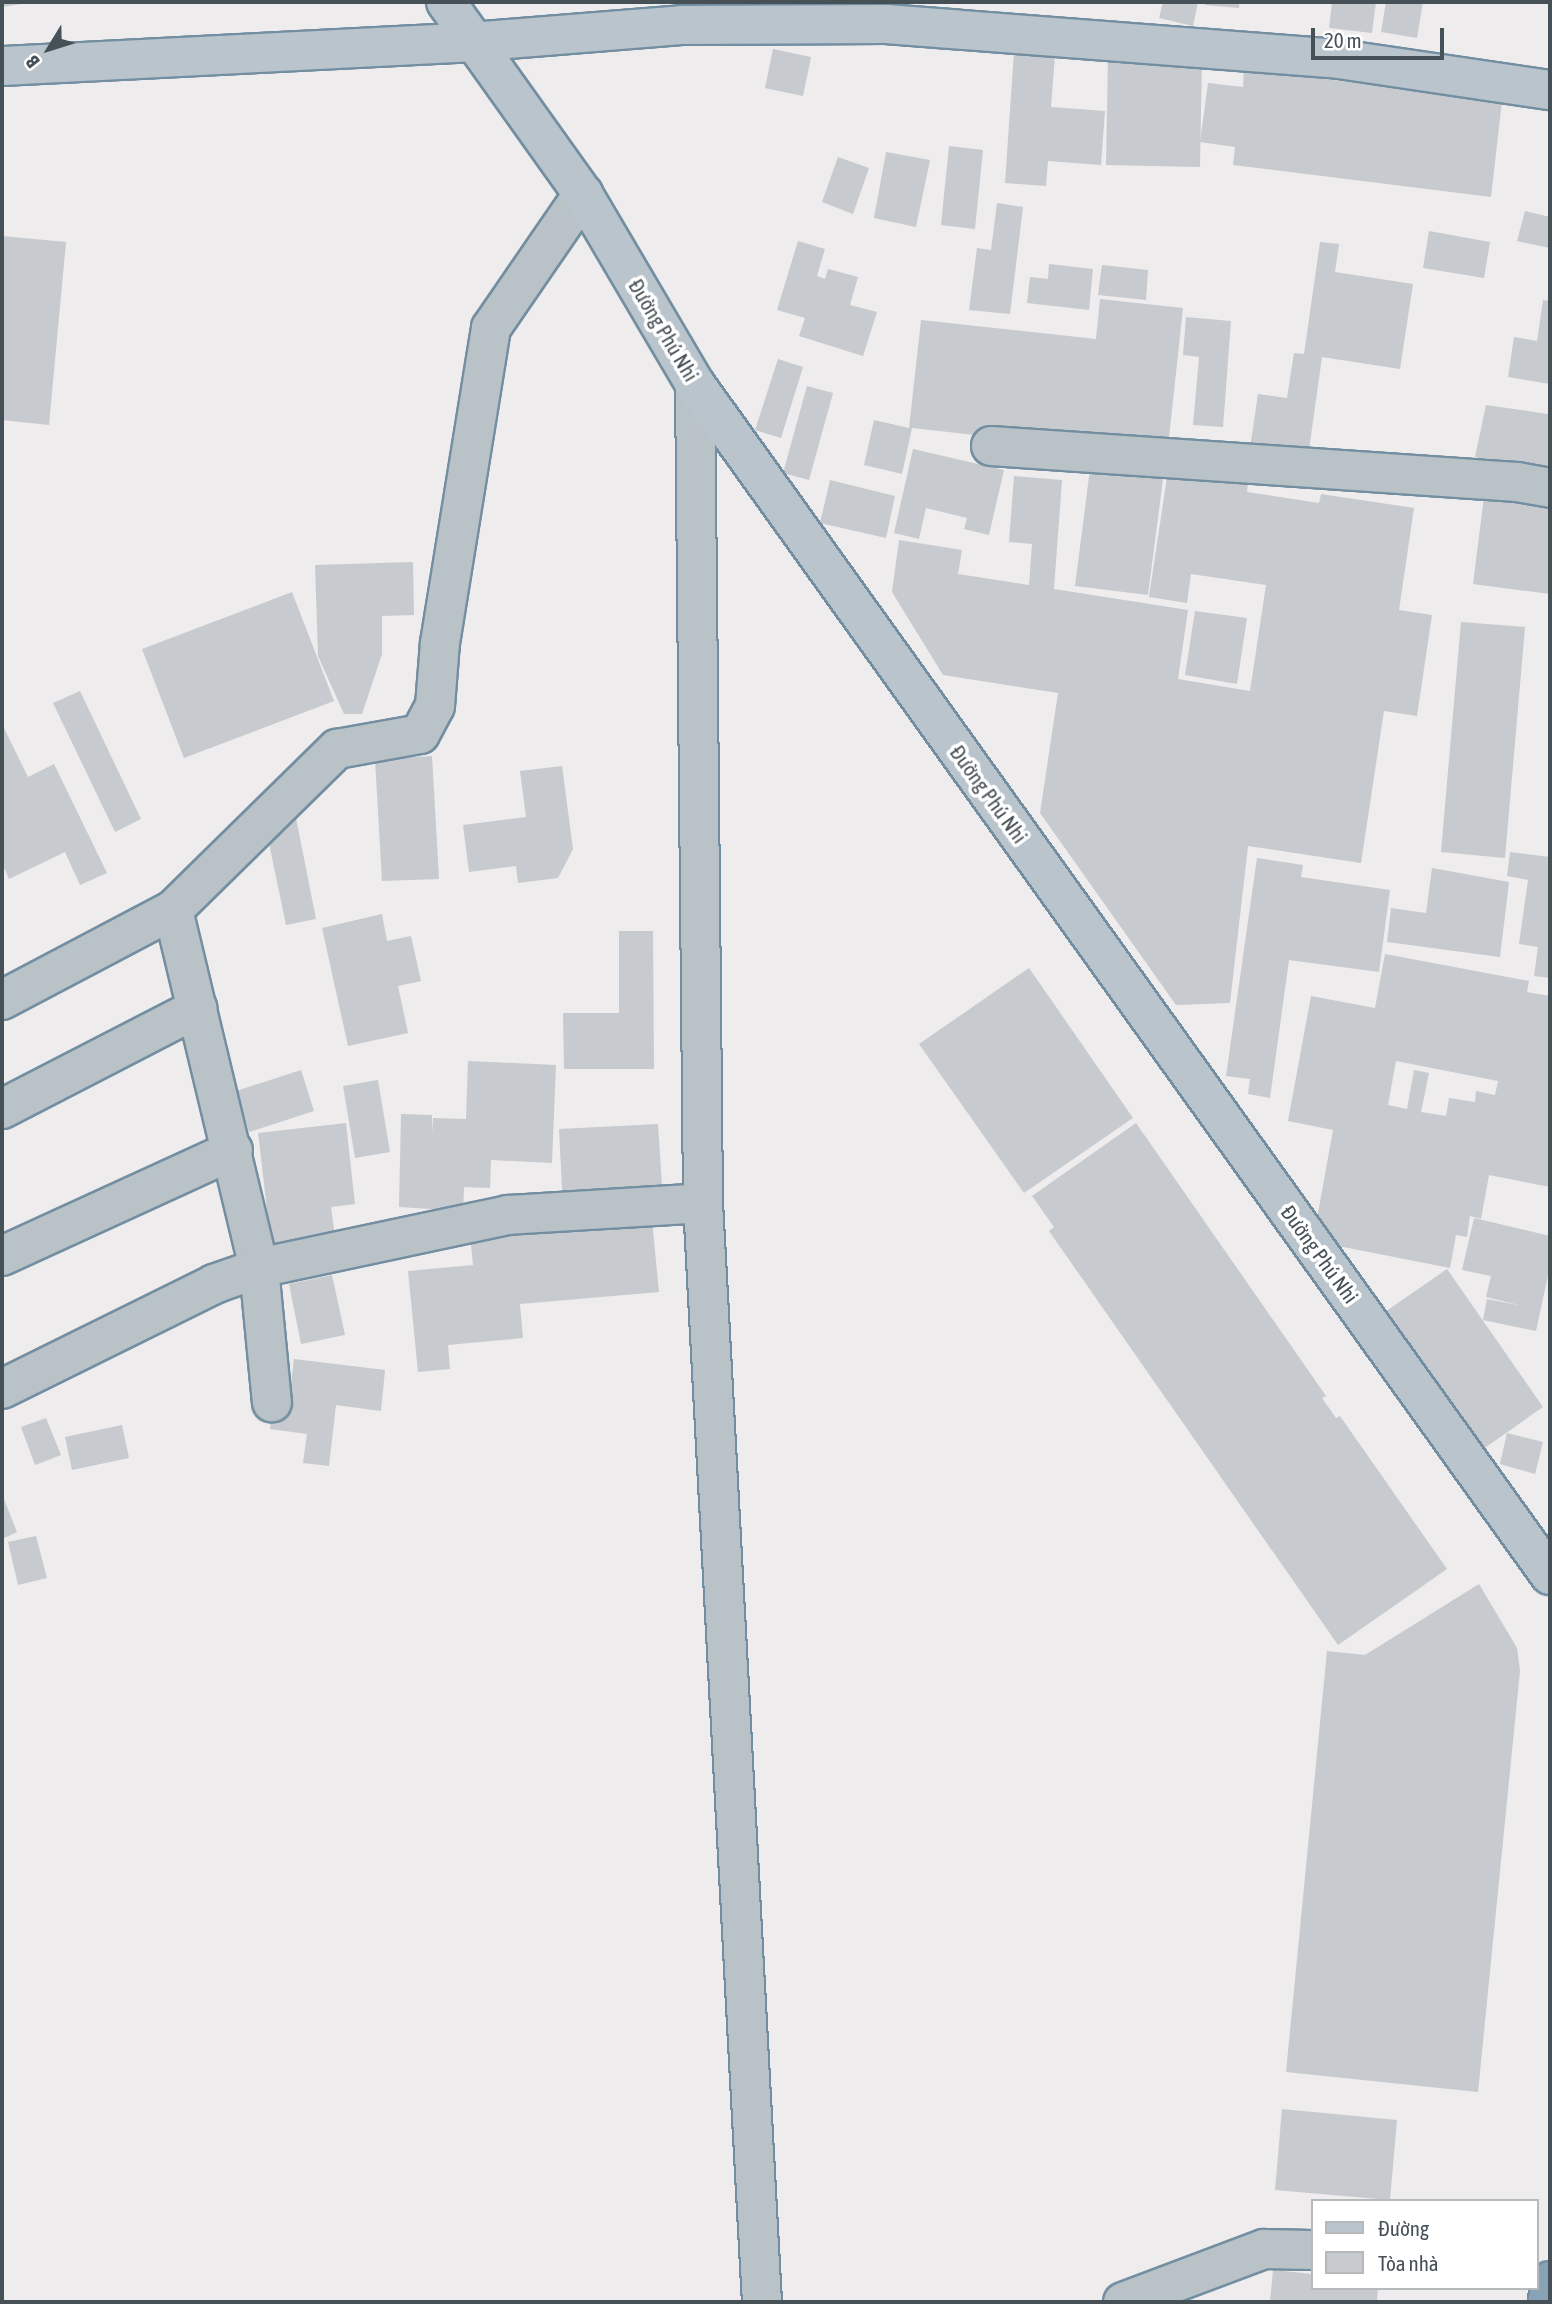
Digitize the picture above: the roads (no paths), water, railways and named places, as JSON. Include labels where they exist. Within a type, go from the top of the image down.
[{"type":"highway","points":[[1548,2302],[1550,2281]]},
{"type":"street","name":"Đường Phú Nhi","points":[[446,2],[471,42],[583,194],[695,384],[1550,1575]]},
{"type":"street","points":[[2,66],[471,42],[681,25],[886,24],[1339,58],[1550,90]]},
{"type":"street","points":[[2,1000],[173,910],[337,749],[420,734],[435,706],[440,643],[491,328],[583,194]]},
{"type":"street","points":[[695,384],[703,1203],[762,2302]]},
{"type":"street","points":[[991,446],[1517,482],[1550,488]]},
{"type":"street","points":[[173,910],[233,1150],[259,1268],[272,1402]]},
{"type":"street","points":[[2,1109],[198,1008]]},
{"type":"street","points":[[2,1256],[233,1150]]},
{"type":"street","points":[[2,1389],[214,1284],[259,1268],[508,1215],[703,1203]]},
{"type":"street","points":[[1123,2302],[1264,2249],[1310,2250]]}]
